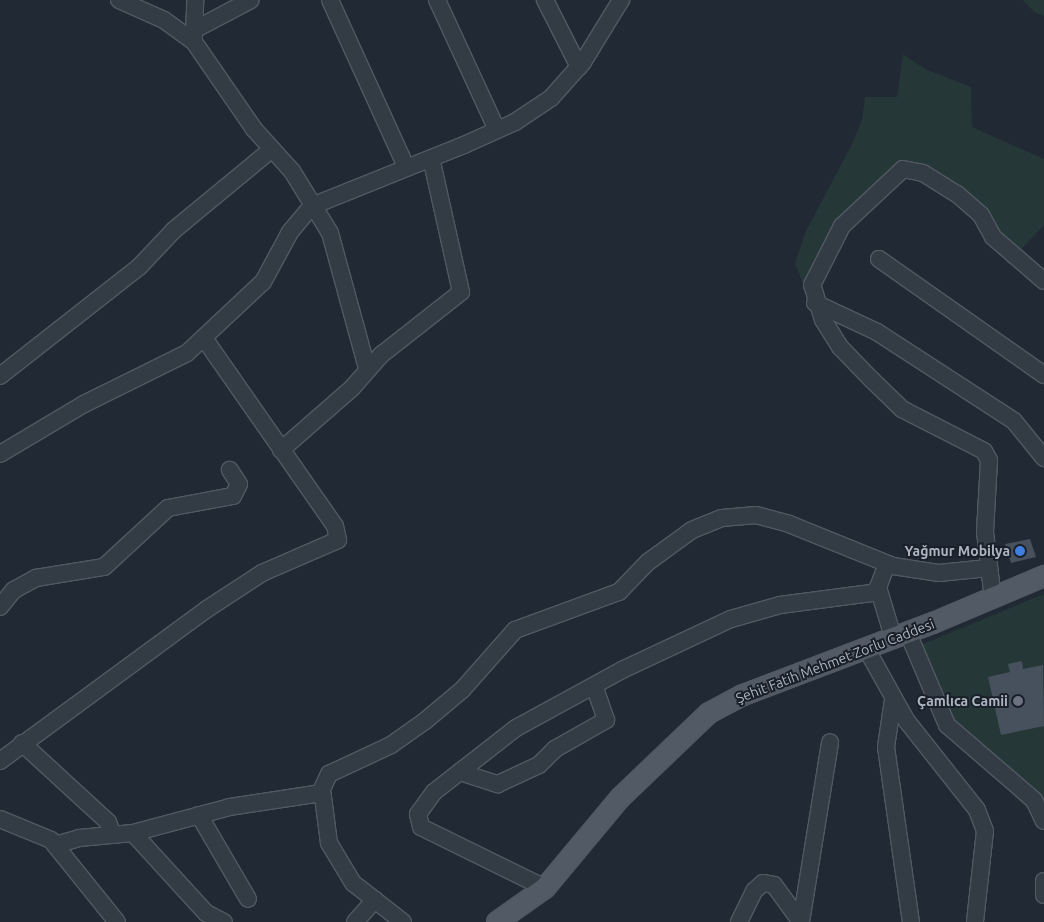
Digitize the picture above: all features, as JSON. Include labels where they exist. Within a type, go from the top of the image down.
[{"type":"main road","name":"Şehit Fatih Mehmet Zorlu Caddesi","points":[[497,922],[545,888],[620,798],[709,713],[743,695],[994,599],[1044,576]]},
{"type":"street","points":[[119,0],[194,36],[272,148],[292,171],[330,233],[367,368]]},
{"type":"street","points":[[194,36],[195,0]]},
{"type":"street","points":[[194,36],[251,0]]},
{"type":"street","points":[[330,0],[406,167]]},
{"type":"street","points":[[437,0],[497,130]]},
{"type":"street","points":[[545,0],[579,66]]},
{"type":"street","points":[[0,454],[84,404],[145,376],[204,338],[263,282],[290,232],[312,206],[497,130],[551,98],[579,66],[621,0]]},
{"type":"street","points":[[0,376],[139,267],[174,230],[272,148]]},
{"type":"street","points":[[281,450],[352,388],[367,368],[461,292],[431,158]]},
{"type":"street","points":[[994,599],[988,568],[989,460],[984,451],[902,408],[840,347],[815,303],[812,285],[842,226],[903,169],[923,173],[957,194],[981,214],[993,237],[1044,281]]},
{"type":"street","points":[[879,259],[1044,375]]},
{"type":"street","points":[[815,303],[876,332],[1014,421],[1044,458]]},
{"type":"street","points":[[0,761],[22,743],[254,578],[338,540],[335,526],[204,338]]},
{"type":"street","points":[[0,607],[14,590],[36,578],[104,567],[168,508],[233,496],[240,484],[230,470]]},
{"type":"street","points":[[404,922],[353,883],[329,843],[322,793],[329,774],[391,745],[425,722],[462,690],[515,630],[619,592],[648,562],[692,530],[722,518],[756,516],[789,524],[887,564],[939,573],[988,568]]},
{"type":"street","points":[[887,564],[879,592],[947,725],[1034,800],[1044,821]]},
{"type":"street","points":[[545,888],[421,826],[418,814],[434,792],[516,728],[594,686],[730,619],[780,605],[879,592]]},
{"type":"street","points":[[866,648],[893,700],[977,810],[985,831],[975,922]]},
{"type":"street","points":[[460,772],[498,784],[539,765],[555,749],[606,720],[594,686]]},
{"type":"street","points":[[893,700],[886,747],[911,922]]},
{"type":"street","points":[[801,922],[830,742]]},
{"type":"street","points":[[22,743],[108,822],[113,835]]},
{"type":"street","points":[[55,845],[113,835],[133,834],[199,815],[322,793]]},
{"type":"street","points":[[199,815],[248,899]]},
{"type":"street","points":[[0,819],[55,845],[116,922]]},
{"type":"street","points":[[133,834],[206,913],[224,922]]},
{"type":"street","points":[[1044,881],[1044,895]]},
{"type":"street","points":[[739,922],[754,891],[763,883],[774,885],[801,922]]},
{"type":"street","points":[[355,922],[376,900]]},
{"type":"shaded area","points":[[1023,0],[1044,0],[1044,16],[1034,12]]},
{"type":"shaded area","points":[[903,54],[925,69],[971,87],[972,127],[1044,159],[1044,225],[1008,264],[990,239],[978,210],[900,166],[803,283],[795,264],[806,231],[851,146],[862,120],[865,97],[897,97]]},
{"type":"shaded area","points":[[1044,594],[1044,826],[954,734],[918,646]]},
{"type":"building","name":"Yağmur Mobilya","points":[[1030,539],[1036,557],[1011,563],[1005,544]]},
{"type":"building","name":"Çamlıca Camii","points":[[1022,661],[1023,669],[1043,665],[1044,726],[1001,735],[988,677],[1010,672],[1008,664]]},
{"type":"place","name":"Yağmur Mobilya","points":[[1020,551]]},
{"type":"place","name":"Çamlıca Camii","points":[[1018,701]]}]
